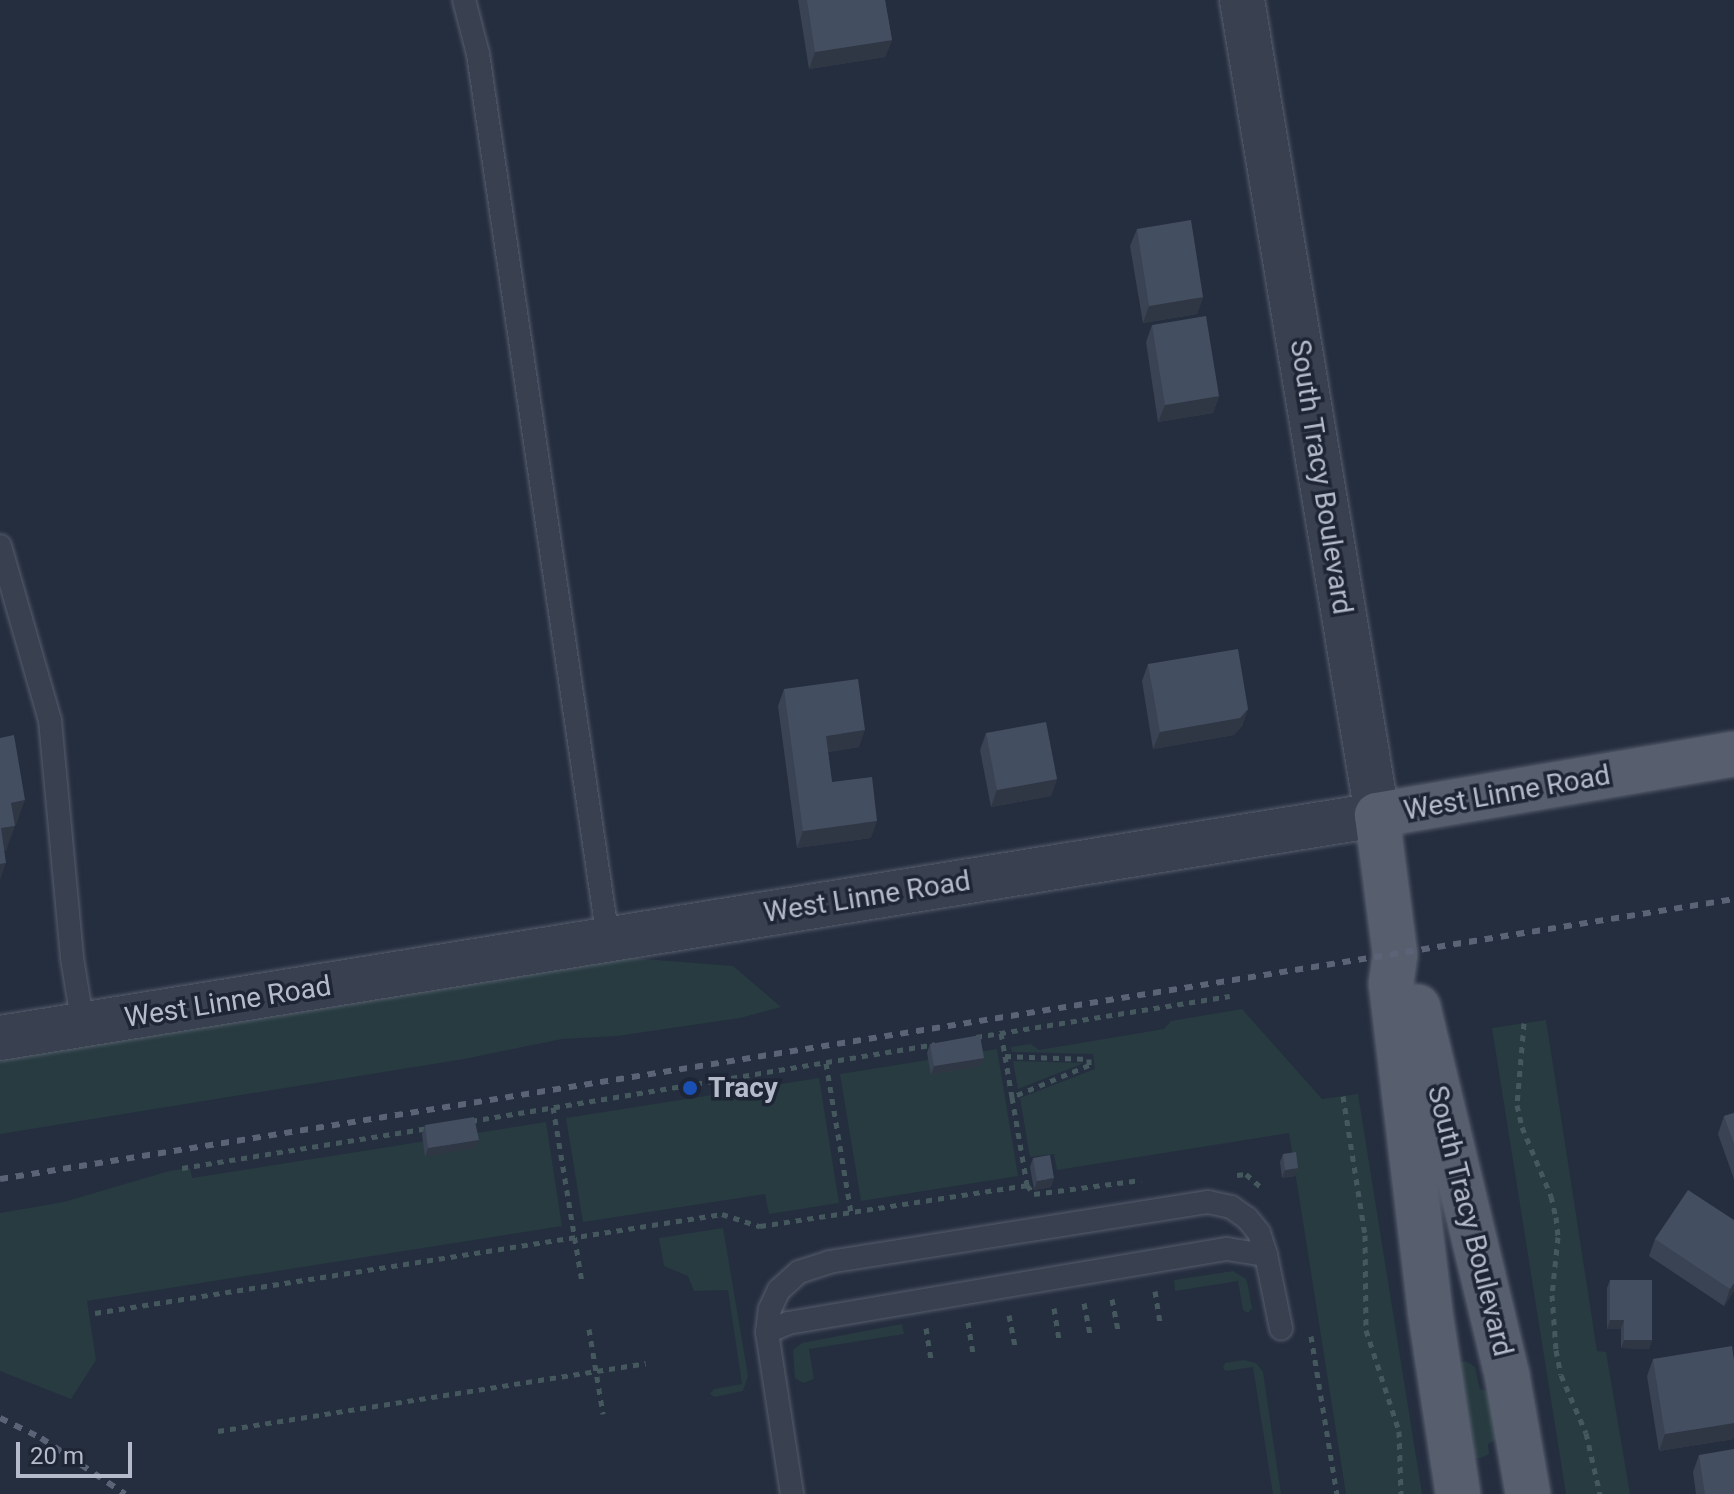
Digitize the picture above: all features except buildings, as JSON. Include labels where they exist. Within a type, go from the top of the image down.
[{"type":"main road","name":"West Linne Road","points":[[1377,815],[1734,754]]},
{"type":"main road","name":"South Tracy Boulevard","points":[[1377,815],[1395,954],[1391,984],[1430,1310],[1458,1494]]},
{"type":"main road","name":"South Tracy Boulevard","points":[[1395,954],[1413,985],[1507,1375],[1528,1494]]},
{"type":"street","name":"South Tracy Boulevard","points":[[1242,0],[1377,815]]},
{"type":"street","name":"West Linne Road","points":[[0,1038],[1377,815]]},
{"type":"lane","points":[[464,0],[478,54],[608,939]]},
{"type":"lane","points":[[0,546],[50,720],[72,958],[83,1025]]},
{"type":"lane","points":[[792,1494],[767,1332],[770,1309],[779,1290],[799,1272],[829,1262],[1208,1202],[1231,1207],[1247,1218],[1259,1233],[1281,1328]]},
{"type":"lane","points":[[767,1332],[811,1316],[1211,1252],[1247,1250],[1266,1255]]},
{"type":"path","points":[[972,1038],[1230,996]]},
{"type":"path","points":[[1524,1023],[1517,1105],[1522,1127],[1551,1196],[1556,1217],[1554,1338],[1561,1375],[1586,1433],[1600,1494]]},
{"type":"path","points":[[1001,1033],[1027,1185]]},
{"type":"path","points":[[460,1123],[943,1043]]},
{"type":"path","points":[[1005,1056],[1089,1059],[1089,1065],[1012,1097]]},
{"type":"path","points":[[826,1063],[851,1213]]},
{"type":"path","points":[[1343,1096],[1365,1235],[1366,1330],[1399,1431],[1401,1494]]},
{"type":"path","points":[[553,1107],[582,1283]]},
{"type":"path","points":[[182,1168],[444,1125]]},
{"type":"path","points":[[1154,1289],[1160,1322]]},
{"type":"path","points":[[1112,1296],[1118,1329]]},
{"type":"path","points":[[1084,1300],[1090,1334]]},
{"type":"path","points":[[1054,1305],[1059,1339]]},
{"type":"path","points":[[1009,1312],[1015,1346]]},
{"type":"path","points":[[967,1318],[973,1352]]},
{"type":"path","points":[[925,1325],[931,1359]]},
{"type":"path","points":[[589,1329],[603,1414]]},
{"type":"path","points":[[218,1431],[646,1363]]},
{"type":"green space","points":[[632,958],[733,966],[781,1007],[740,1018],[617,1036],[562,1039],[464,1059],[0,1134],[0,1060]]},
{"type":"green space","points":[[1242,1009],[1322,1099],[1358,1094],[1422,1494],[1346,1494],[1289,1133],[1057,1170],[1054,1154],[1030,1157],[1020,1098],[1095,1069],[1093,1054],[1012,1052],[1011,1047],[1031,1044],[1039,1050],[1164,1029],[1171,1021]]},
{"type":"green space","points":[[1546,1020],[1597,1351],[1606,1352],[1630,1494],[1566,1494],[1492,1028]]},
{"type":"green space","points":[[997,1049],[1018,1176],[861,1201],[840,1074]]},
{"type":"green space","points":[[1013,1061],[1084,1063],[1018,1089]]},
{"type":"green space","points":[[819,1078],[839,1203],[769,1214],[765,1194],[583,1222],[566,1118]]},
{"type":"green space","points":[[546,1122],[562,1226],[87,1301],[96,1360],[71,1399],[0,1371],[0,1213],[64,1202],[169,1171],[190,1168],[192,1178]]},
{"type":"green space","points":[[723,1228],[748,1376],[743,1391],[715,1397],[710,1394],[714,1389],[742,1384],[728,1290],[694,1291],[688,1276],[664,1266],[659,1238]]},
{"type":"green space","points":[[1233,1271],[1246,1279],[1252,1308],[1248,1313],[1243,1310],[1238,1281],[1175,1291],[1174,1280]]},
{"type":"green space","points":[[902,1324],[904,1334],[809,1349],[814,1379],[803,1383],[795,1378],[793,1350],[802,1343]]},
{"type":"green space","points":[[1244,1360],[1256,1363],[1263,1372],[1281,1494],[1273,1494],[1253,1367],[1226,1371],[1223,1368],[1225,1363]]},
{"type":"green space","points":[[1466,1361],[1475,1367],[1480,1389],[1488,1392],[1499,1438],[1488,1444],[1489,1454],[1481,1458],[1475,1458],[1460,1363]]},
{"type":"railway","points":[[0,1179],[1734,899]]},
{"type":"railway","points":[[0,1418],[41,1438],[125,1494]]},
{"type":"place","name":"Tracy","points":[[690,1088]]}]
